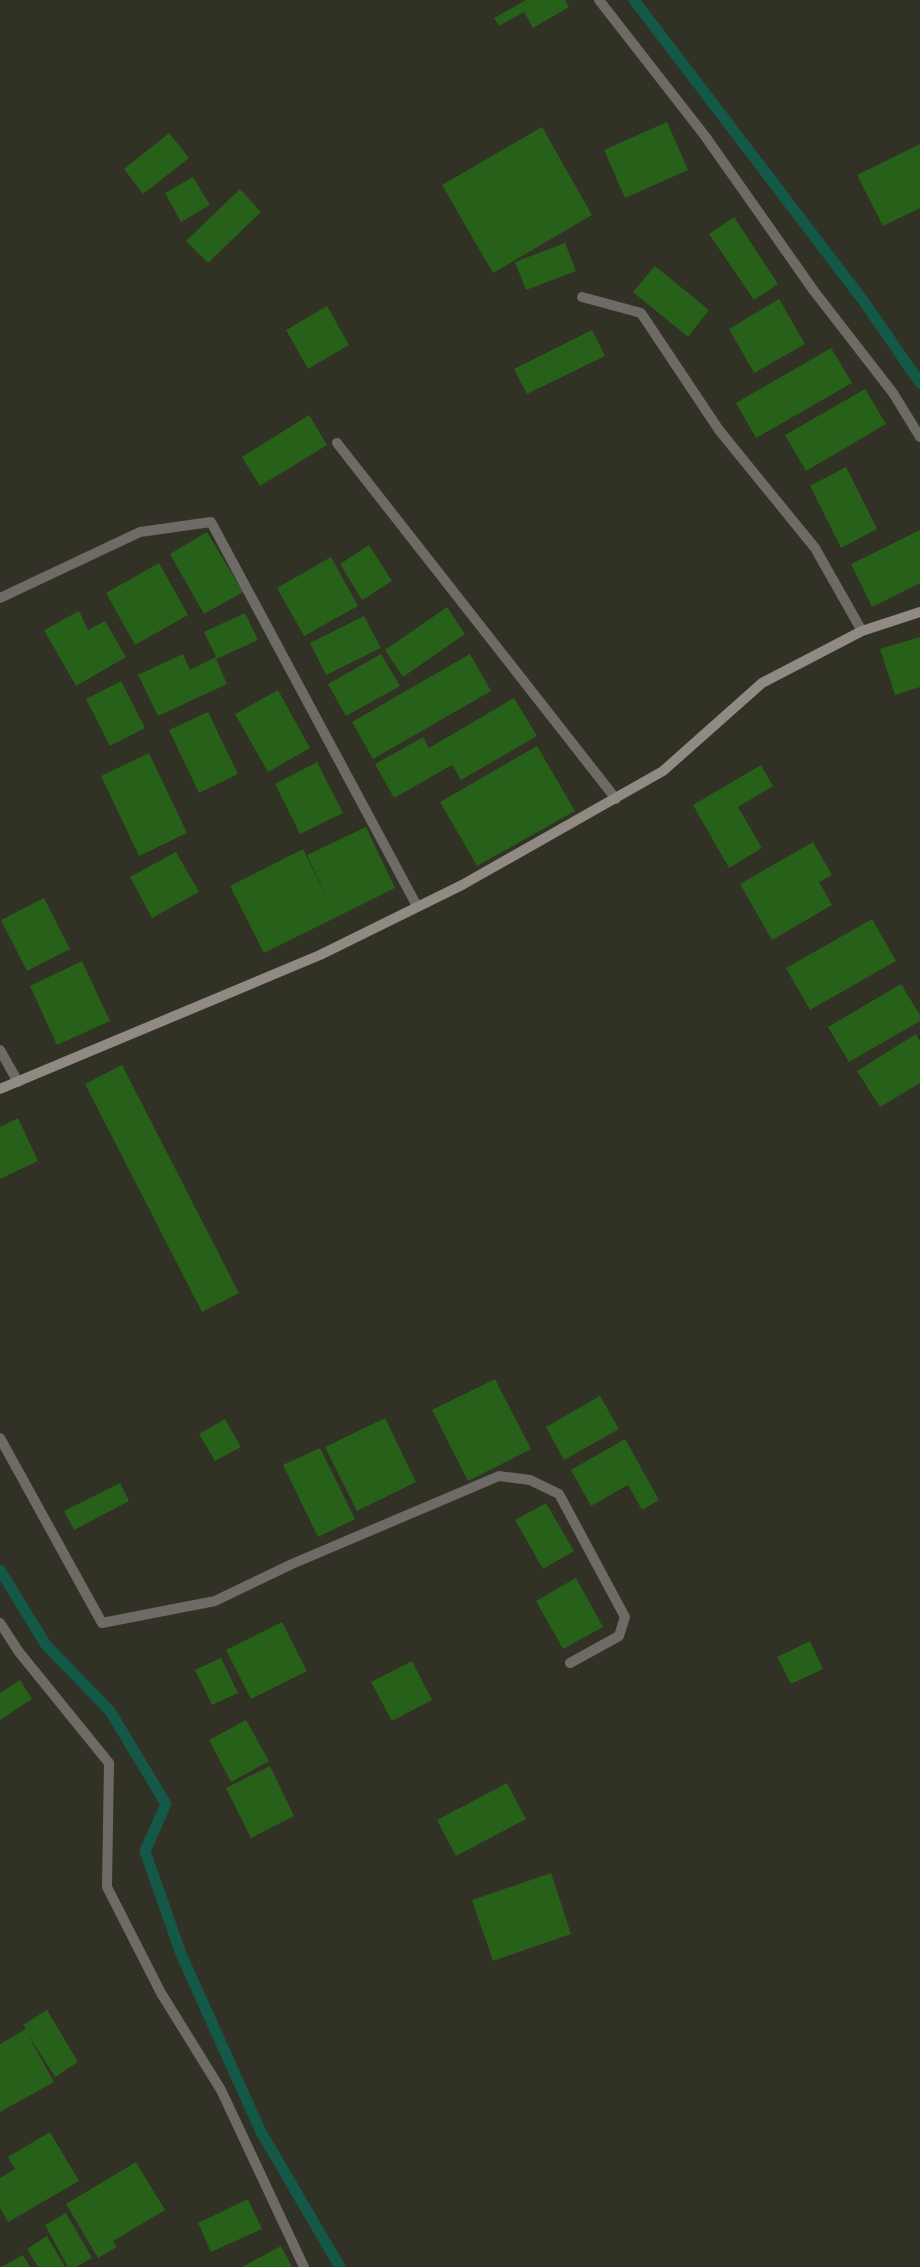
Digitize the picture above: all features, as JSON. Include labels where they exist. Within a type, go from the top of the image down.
[{"type":"street","points":[[599,0],[705,136],[814,291],[893,393],[920,437]]},
{"type":"street","points":[[582,297],[640,313],[719,430],[815,548],[862,631]]},
{"type":"street","points":[[336,443],[616,799]]},
{"type":"street","points":[[0,598],[140,532],[211,522],[417,906]]},
{"type":"street","points":[[0,1089],[320,955],[462,885],[663,771],[762,683],[862,631],[920,612]]},
{"type":"street","points":[[0,1050],[18,1082]]},
{"type":"street","points":[[0,1438],[102,1622],[215,1601],[301,1560],[499,1476],[530,1480],[559,1494],[624,1617],[618,1636],[570,1663]]},
{"type":"street","points":[[0,1623],[19,1652],[109,1763],[107,1887],[161,1993],[221,2090],[304,2267]]},
{"type":"building","points":[[526,0],[565,0],[569,7],[533,28],[524,12],[499,26],[494,18]]},
{"type":"building","points":[[667,122],[688,170],[625,198],[604,150]]},
{"type":"building","points":[[542,127],[592,215],[493,273],[442,185]]},
{"type":"building","points":[[169,133],[189,158],[143,194],[124,169]]},
{"type":"building","points":[[920,144],[920,208],[883,226],[857,175]]},
{"type":"building","points":[[193,177],[210,205],[181,222],[165,193]]},
{"type":"building","points":[[240,189],[261,212],[208,263],[186,241]]},
{"type":"building","points":[[734,217],[778,284],[754,300],[709,234]]},
{"type":"building","points":[[565,243],[576,271],[526,290],[515,262]]},
{"type":"building","points":[[655,266],[709,310],[688,337],[633,292]]},
{"type":"building","points":[[779,299],[805,344],[754,373],[729,329]]},
{"type":"building","points":[[327,306],[349,345],[308,369],[286,330]]},
{"type":"building","points":[[592,330],[605,356],[527,394],[514,369]]},
{"type":"building","points":[[831,348],[852,383],[756,438],[736,403]]},
{"type":"building","points":[[865,389],[886,424],[806,471],[785,435]]},
{"type":"building","points":[[309,415],[327,445],[260,486],[242,457]]},
{"type":"building","points":[[846,467],[877,529],[841,548],[810,486]]},
{"type":"building","points":[[920,530],[920,583],[872,607],[851,564]]},
{"type":"building","points":[[207,532],[243,592],[204,614],[170,554]]},
{"type":"building","points":[[369,545],[392,581],[362,600],[340,564]]},
{"type":"building","points":[[331,557],[358,606],[304,636],[277,588]]},
{"type":"building","points":[[159,563],[188,615],[135,645],[106,593]]},
{"type":"building","points":[[447,607],[465,634],[403,677],[385,650]]},
{"type":"building","points":[[79,611],[88,630],[105,621],[126,657],[76,686],[44,630]]},
{"type":"building","points":[[245,613],[258,640],[216,659],[227,684],[158,716],[138,675],[183,654],[190,670],[216,657],[204,632]]},
{"type":"building","points":[[364,616],[381,648],[326,675],[310,643]]},
{"type":"building","points":[[920,637],[920,687],[895,695],[880,649]]},
{"type":"building","points":[[381,654],[400,686],[346,716],[328,684]]},
{"type":"building","points":[[470,654],[491,691],[373,759],[352,722]]},
{"type":"building","points":[[121,681],[145,728],[110,746],[86,699]]},
{"type":"building","points":[[278,690],[310,748],[268,772],[235,714]]},
{"type":"building","points":[[514,698],[537,736],[461,780],[452,765],[394,798],[375,764],[423,737],[429,748]]},
{"type":"building","points":[[208,712],[238,774],[199,793],[169,730]]},
{"type":"building","points":[[537,746],[575,811],[477,866],[440,802]]},
{"type":"building","points":[[149,753],[187,833],[139,856],[101,776]]},
{"type":"building","points":[[317,762],[343,813],[300,834],[275,784]]},
{"type":"building","points":[[761,765],[773,786],[738,807],[762,848],[729,868],[693,805]]},
{"type":"building","points":[[366,827],[395,888],[264,953],[230,886],[303,849],[334,912],[307,855]]},
{"type":"building","points":[[813,842],[832,875],[819,882],[832,905],[772,940],[740,884]]},
{"type":"building","points":[[176,852],[199,892],[152,918],[130,877]]},
{"type":"building","points":[[44,898],[70,949],[27,971],[1,920]]},
{"type":"building","points":[[872,919],[896,961],[810,1010],[786,968]]},
{"type":"building","points":[[82,961],[110,1021],[57,1045],[30,986]]},
{"type":"building","points":[[901,984],[920,1015],[920,1021],[849,1062],[828,1027]]},
{"type":"building","points":[[916,1034],[920,1041],[920,1083],[880,1107],[857,1071]]},
{"type":"building","points":[[122,1065],[239,1293],[202,1312],[85,1084]]},
{"type":"building","points":[[18,1118],[38,1161],[0,1179],[0,1127]]},
{"type":"building","points":[[495,1379],[531,1449],[468,1481],[432,1410]]},
{"type":"building","points":[[600,1396],[619,1429],[564,1460],[546,1427]]},
{"type":"building","points":[[385,1418],[416,1482],[357,1511],[325,1447]]},
{"type":"building","points":[[225,1419],[241,1447],[215,1461],[199,1434]]},
{"type":"building","points":[[625,1439],[659,1500],[642,1510],[628,1485],[591,1506],[571,1470]]},
{"type":"building","points":[[320,1448],[355,1519],[318,1537],[283,1465]]},
{"type":"building","points":[[120,1483],[129,1501],[74,1530],[64,1511]]},
{"type":"building","points":[[546,1503],[574,1551],[543,1569],[515,1520]]},
{"type":"building","points":[[576,1578],[603,1627],[563,1649],[536,1601]]},
{"type":"building","points":[[282,1622],[307,1671],[251,1699],[226,1650]]},
{"type":"building","points":[[810,1641],[823,1669],[791,1684],[777,1657]]},
{"type":"building","points":[[221,1658],[238,1693],[212,1705],[195,1670]]},
{"type":"building","points":[[412,1661],[432,1700],[392,1721],[371,1682]]},
{"type":"building","points":[[20,1680],[32,1699],[0,1720],[0,1693]]},
{"type":"building","points":[[246,1720],[269,1761],[231,1782],[209,1740]]},
{"type":"building","points":[[270,1766],[294,1816],[251,1838],[226,1788]]},
{"type":"building","points":[[507,1783],[526,1819],[456,1856],[437,1820]]},
{"type":"building","points":[[551,1873],[571,1934],[493,1961],[472,1900]]},
{"type":"building","points":[[47,2010],[78,2062],[55,2077],[27,2033],[54,2082],[0,2112],[0,2044],[26,2029],[23,2025]]},
{"type":"building","points":[[50,2132],[79,2181],[8,2222],[0,2208],[0,2178],[15,2169],[8,2157]]},
{"type":"building","points":[[136,2162],[165,2210],[113,2241],[117,2247],[98,2258],[66,2204]]},
{"type":"building","points":[[248,2199],[262,2229],[211,2252],[198,2223]]},
{"type":"building","points":[[66,2213],[92,2258],[76,2267],[68,2267],[45,2225]]},
{"type":"building","points":[[47,2236],[65,2267],[38,2267],[27,2249]]},
{"type":"building","points":[[281,2246],[292,2267],[242,2267]]},
{"type":"building","points":[[23,2255],[30,2267],[1,2267]]},
{"type":"waterway","points":[[634,0],[865,303],[920,383]]},
{"type":"waterway","points":[[0,1570],[46,1645],[110,1711],[166,1804],[145,1851],[181,1954],[261,2132],[340,2267]]}]
